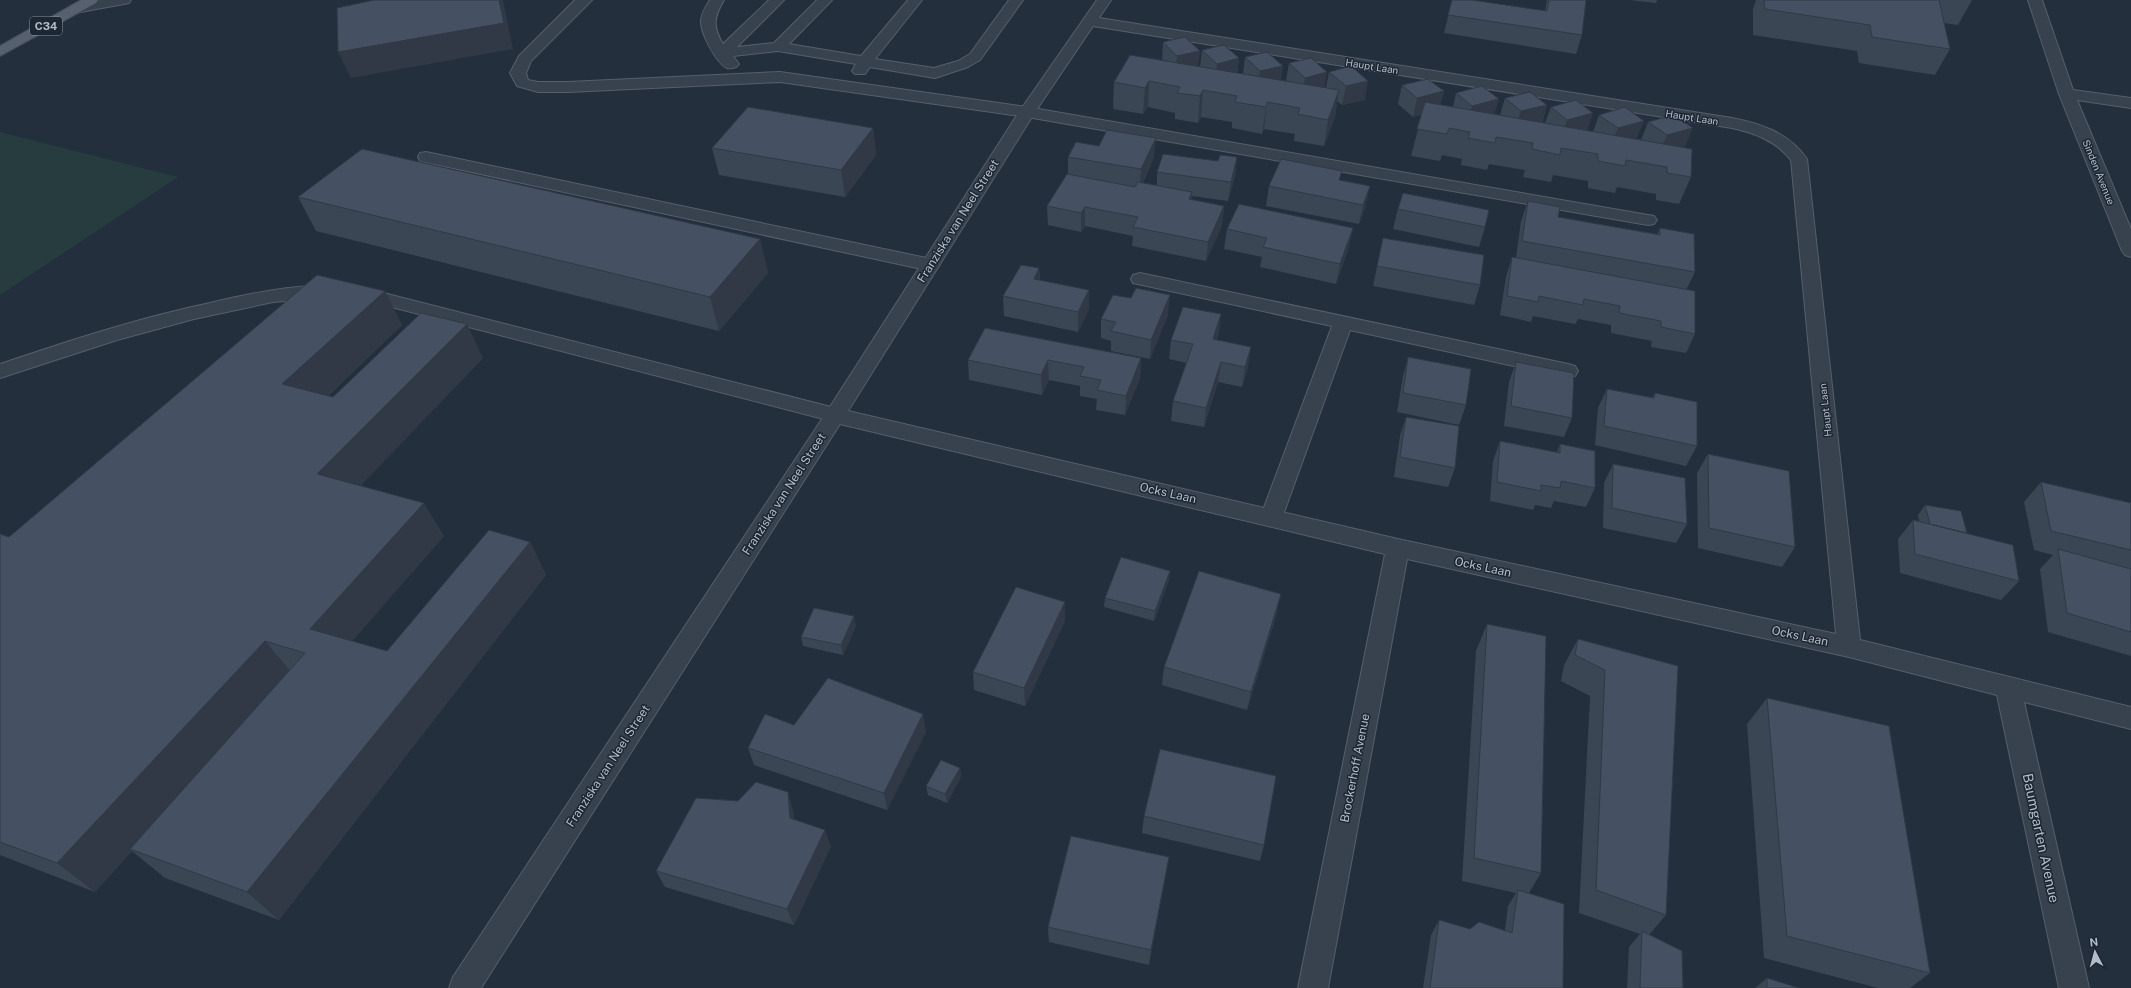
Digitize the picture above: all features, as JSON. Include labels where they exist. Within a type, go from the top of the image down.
[{"type":"main road","name":"C34","points":[[0,52],[91,0]]},
{"type":"street","points":[[75,9],[124,0]]},
{"type":"street","points":[[585,0],[577,5],[552,33],[524,59],[518,73],[522,83],[538,87],[568,87],[780,77],[1027,112],[1648,220]]},
{"type":"street","points":[[717,0],[709,14],[709,30],[722,53],[743,79]]},
{"type":"street","points":[[722,53],[777,0]]},
{"type":"street","points":[[778,47],[825,0]]},
{"type":"street","points":[[851,88],[865,61],[915,0]]},
{"type":"street","points":[[722,53],[778,47],[935,73],[963,64],[975,56],[1016,0]]},
{"type":"street","name":"Franziska van Neel Street","points":[[464,988],[835,415],[1027,112],[1104,0]]},
{"type":"street","name":"Sinden Avenue","points":[[2035,0],[2067,94],[2131,251]]},
{"type":"street","name":"Haupt Laan","points":[[1089,21],[1732,123],[1757,128],[1776,136],[1791,147],[1799,159],[1849,647]]},
{"type":"street","points":[[2067,94],[2131,103]]},
{"type":"street","points":[[426,157],[931,264]]},
{"type":"street","points":[[1140,279],[1568,371]]},
{"type":"street","name":"Ocks Laan","points":[[0,371],[93,339],[176,316],[254,299],[311,292],[361,293],[835,415],[1398,548],[1849,647],[2131,718]]},
{"type":"street","points":[[1271,518],[1343,322]]},
{"type":"street","name":"Brockerhoff Avenue","points":[[1313,988],[1398,548]]},
{"type":"street","name":"Baumgarten Avenue","points":[[2008,688],[2074,988]]},
{"type":"green space","points":[[0,132],[178,177],[0,295]]},
{"type":"building","points":[[374,0],[499,0],[504,23],[338,52],[337,8]]},
{"type":"building","points":[[1452,0],[1472,0],[1547,11],[1549,0],[1586,0],[1582,35],[1448,15]]},
{"type":"building","points":[[1764,0],[1939,0],[1950,49],[1872,37],[1870,25],[1765,9]]},
{"type":"building","points":[[1185,37],[1200,51],[1177,56],[1163,42]]},
{"type":"building","points":[[1224,45],[1239,58],[1217,64],[1202,50]]},
{"type":"building","points":[[1267,52],[1283,66],[1260,71],[1245,57]]},
{"type":"building","points":[[1130,55],[1339,90],[1328,120],[1298,114],[1300,108],[1267,102],[1266,107],[1235,102],[1237,96],[1203,90],[1200,96],[1177,93],[1180,87],[1149,81],[1145,88],[1114,82]]},
{"type":"building","points":[[1311,58],[1327,72],[1305,78],[1289,63]]},
{"type":"building","points":[[1351,66],[1368,81],[1346,86],[1329,72]]},
{"type":"building","points":[[1428,79],[1444,91],[1417,98],[1402,85]]},
{"type":"building","points":[[1482,86],[1499,99],[1472,106],[1456,93]]},
{"type":"building","points":[[1530,92],[1547,105],[1521,111],[1505,98]]},
{"type":"building","points":[[1576,100],[1593,113],[1567,120],[1551,107]]},
{"type":"building","points":[[1425,102],[1692,149],[1691,177],[1667,173],[1667,167],[1626,160],[1625,166],[1598,161],[1598,154],[1561,148],[1560,155],[1532,149],[1533,143],[1496,137],[1495,143],[1468,138],[1470,132],[1449,128],[1447,134],[1417,129]]},
{"type":"building","points":[[748,107],[873,128],[841,170],[712,148]]},
{"type":"building","points":[[1625,107],[1644,121],[1618,128],[1599,115]]},
{"type":"building","points":[[1673,115],[1693,128],[1667,135],[1648,122]]},
{"type":"building","points":[[1107,130],[1156,138],[1141,169],[1068,157],[1076,142],[1099,146]]},
{"type":"building","points":[[362,149],[760,239],[710,297],[298,197]]},
{"type":"building","points":[[1163,154],[1218,161],[1220,155],[1237,157],[1231,182],[1157,172]]},
{"type":"building","points":[[1281,159],[1342,171],[1339,180],[1370,186],[1363,205],[1269,186]]},
{"type":"building","points":[[1067,174],[1135,187],[1138,182],[1192,192],[1189,199],[1224,206],[1208,242],[1133,227],[1138,217],[1085,207],[1081,213],[1047,206]]},
{"type":"building","points":[[1403,193],[1489,210],[1485,227],[1398,209]]},
{"type":"building","points":[[1528,201],[1560,207],[1558,217],[1660,235],[1660,228],[1694,234],[1695,272],[1522,241]]},
{"type":"building","points":[[1239,204],[1353,228],[1340,264],[1263,247],[1267,238],[1227,229]]},
{"type":"building","points":[[1383,238],[1484,255],[1480,285],[1377,266]]},
{"type":"building","points":[[1512,257],[1695,291],[1695,334],[1661,327],[1661,321],[1619,313],[1620,306],[1584,299],[1583,305],[1539,296],[1538,302],[1507,296]]},
{"type":"building","points":[[1021,265],[1039,268],[1034,279],[1089,290],[1078,312],[1003,296]]},
{"type":"building","points":[[317,275],[385,291],[282,384],[333,397],[421,313],[467,324],[317,474],[424,503],[310,629],[387,651],[489,530],[530,542],[247,892],[130,849],[305,653],[265,641],[57,863],[0,842],[0,534],[9,537]]},
{"type":"building","points":[[1136,288],[1170,295],[1151,340],[1111,331],[1116,322],[1101,319],[1113,295],[1131,298]]},
{"type":"building","points":[[1183,307],[1221,314],[1213,339],[1251,347],[1245,367],[1221,362],[1206,408],[1173,401],[1193,344],[1171,340]]},
{"type":"building","points":[[985,328],[1141,358],[1126,396],[1097,390],[1101,380],[1080,376],[1084,367],[1048,360],[1041,375],[968,360]]},
{"type":"building","points":[[1408,357],[1471,369],[1466,405],[1403,393]]},
{"type":"building","points":[[1516,362],[1574,373],[1572,418],[1511,406]]},
{"type":"building","points":[[1607,389],[1654,398],[1655,393],[1697,402],[1697,446],[1604,426]]},
{"type":"building","points":[[1406,417],[1459,426],[1455,468],[1400,457]]},
{"type":"building","points":[[1500,441],[1560,453],[1560,444],[1595,451],[1595,488],[1561,481],[1560,488],[1541,485],[1541,491],[1497,482]]},
{"type":"building","points":[[1708,454],[1789,471],[1795,547],[1709,528]]},
{"type":"building","points":[[1613,464],[1685,478],[1687,524],[1612,508]]},
{"type":"building","points":[[2041,482],[2131,503],[2131,550],[2051,531]]},
{"type":"building","points":[[1925,505],[1961,511],[1967,533],[1930,524]]},
{"type":"building","points":[[1913,520],[2013,545],[2019,581],[1915,554]]},
{"type":"building","points":[[2058,549],[2131,569],[2131,632],[2067,613]]},
{"type":"building","points":[[1121,557],[1170,571],[1155,611],[1105,598]]},
{"type":"building","points":[[1199,571],[1281,594],[1251,692],[1164,667]]},
{"type":"building","points":[[1016,587],[1065,602],[1024,688],[973,672]]},
{"type":"building","points":[[814,608],[854,616],[841,645],[801,637]]},
{"type":"building","points":[[1487,624],[1546,636],[1541,873],[1474,858]]},
{"type":"building","points":[[1578,639],[1678,666],[1666,915],[1596,890],[1605,670],[1575,655]]},
{"type":"building","points":[[828,678],[923,714],[884,793],[748,748],[765,714],[794,725]]},
{"type":"building","points":[[1767,698],[1889,726],[1930,973],[1787,936]]},
{"type":"building","points":[[1160,749],[1276,776],[1264,845],[1144,816]]},
{"type":"building","points":[[941,760],[960,768],[945,794],[926,786]]},
{"type":"building","points":[[756,782],[788,792],[790,818],[825,830],[787,909],[656,871],[696,798],[738,801]]},
{"type":"building","points":[[1071,836],[1169,857],[1151,950],[1048,927]]},
{"type":"building","points":[[1518,890],[1564,904],[1563,988],[1430,988],[1439,920],[1470,929],[1479,922],[1512,933]]},
{"type":"building","points":[[1642,931],[1682,951],[1683,988],[1640,988]]},
{"type":"building","points":[[1767,978],[1799,988],[1767,988]]}]
